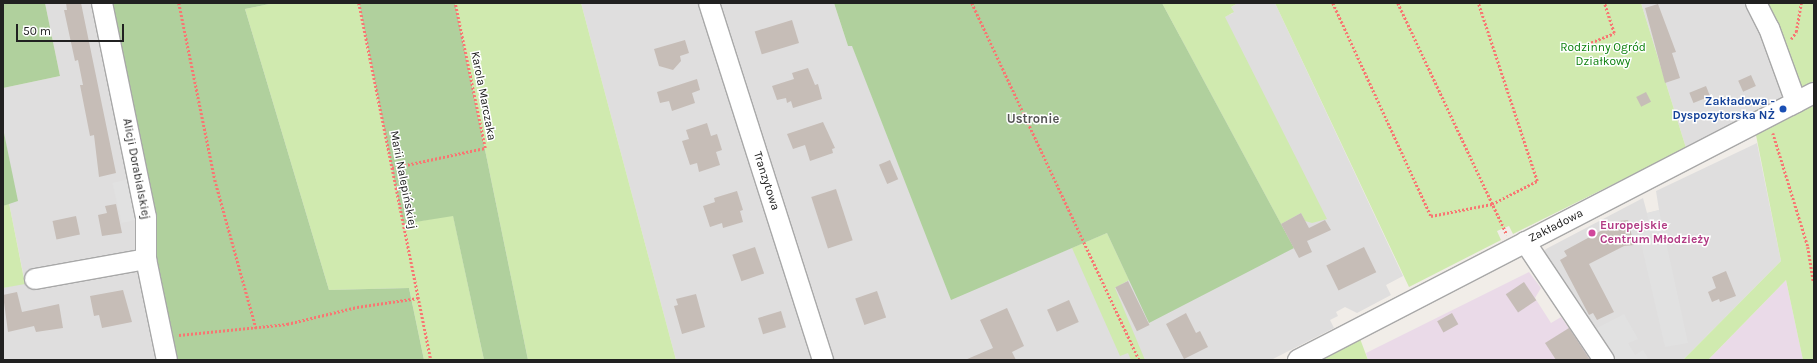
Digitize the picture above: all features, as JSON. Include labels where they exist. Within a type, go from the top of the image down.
[{"type":"street","name":"Alicji Dorabialskiej","points":[[102,3],[146,217],[146,259],[167,360]]},
{"type":"street","name":"Tranzytowa","points":[[709,3],[823,360]]},
{"type":"street","points":[[1756,3],[1782,64],[1796,102]]},
{"type":"street","name":"Zakładowa","points":[[1298,360],[1814,93]]},
{"type":"street","points":[[1525,242],[1604,360]]},
{"type":"street","points":[[35,279],[146,259]]},
{"type":"path","points":[[179,3],[215,180],[256,328]]},
{"type":"path","name":"Marii Nalepińskiej","points":[[359,3],[431,360]]},
{"type":"path","name":"Karola Marczaka","points":[[392,168],[485,148],[455,3]]},
{"type":"path","points":[[972,3],[1139,360]]},
{"type":"path","points":[[1333,3],[1431,216],[1492,204],[1537,181],[1478,3]]},
{"type":"path","points":[[1398,3],[1504,228]]},
{"type":"path","points":[[1580,47],[1614,33],[1604,3]]},
{"type":"path","points":[[1782,64],[1786,48],[1796,32],[1801,3]]},
{"type":"path","points":[[1768,117],[1808,247],[1814,283]]},
{"type":"path","points":[[162,336],[256,328],[418,298]]},
{"type":"shaded area","points":[[45,3],[107,3],[173,360],[3,360],[3,288],[25,283],[9,203],[17,201],[3,128],[3,88],[60,76]]},
{"type":"shaded area","points":[[581,3],[834,3],[848,46],[852,45],[951,299],[1107,233],[1294,248],[1180,37],[1233,13],[1231,7],[1238,3],[1275,3],[1403,276],[1386,285],[1391,295],[1357,313],[1345,307],[1336,312],[1338,316],[1330,320],[1334,328],[1271,360],[676,360]]},
{"type":"shaded area","points":[[1641,3],[1814,3],[1814,81],[1686,148]]},
{"type":"shaded area","points":[[1757,143],[1781,261],[1683,360],[1614,360],[1543,252],[1546,249],[1643,198],[1647,213],[1659,210],[1656,191]]},
{"type":"shaded area","points":[[130,179],[139,219],[122,223],[112,183]]},
{"type":"shaded area","points":[[1659,210],[1688,343],[1665,347],[1638,230],[1648,220],[1647,213]]},
{"type":"shaded area","points":[[1529,272],[1541,288],[1535,298],[1551,323],[1561,317],[1591,360],[1368,360],[1366,353]]},
{"type":"shaded area","points":[[1786,280],[1803,360],[1708,360]]},
{"type":"shaded area","points":[[1624,314],[1638,339],[1628,343],[1635,355],[1643,350],[1648,358],[1645,360],[1613,360],[1593,330]]},
{"type":"green space","points":[[3,3],[45,3],[60,76],[3,88]]},
{"type":"green space","points":[[107,3],[274,3],[245,9],[329,290],[409,288],[424,360],[173,360]]},
{"type":"green space","points":[[274,3],[359,3],[403,224],[453,215],[484,360],[424,360],[409,288],[329,290],[245,9]]},
{"type":"green space","points":[[359,3],[455,3],[528,360],[484,360],[453,216],[403,224]]},
{"type":"green space","points":[[455,3],[581,3],[676,360],[528,360]]},
{"type":"green space","points":[[834,3],[1162,3],[1294,248],[1149,323],[1107,233],[951,300],[852,46],[848,46]]},
{"type":"green space","points":[[1162,3],[1238,3],[1231,7],[1234,12],[1225,17],[1327,219],[1312,223],[1305,221],[1301,213],[1281,224]]},
{"type":"green space","name":"Rodzinny Ogród Działkowy","points":[[1275,3],[1641,3],[1686,148],[1513,234],[1509,226],[1497,231],[1501,240],[1409,287]]},
{"type":"green space","points":[[1764,3],[1814,3],[1814,81],[1801,88]]},
{"type":"green space","points":[[1814,104],[1814,360],[1803,360],[1786,280],[1708,360],[1683,360],[1781,261],[1756,135]]},
{"type":"green space","points":[[3,128],[18,201],[3,206]]},
{"type":"green space","points":[[9,203],[25,284],[3,288],[3,206]]},
{"type":"green space","points":[[1107,233],[1129,280],[1115,288],[1145,360],[1131,360],[1128,353],[1120,356],[1072,248]]},
{"type":"green space","points":[[1359,336],[1368,360],[1314,360]]},
{"type":"building","points":[[66,3],[81,3],[116,173],[99,177],[94,135],[90,136],[80,85],[83,85],[78,60],[75,61],[64,10],[67,10]]},
{"type":"building","points":[[1658,4],[1676,52],[1672,53],[1680,78],[1665,83],[1645,8]]},
{"type":"building","points":[[792,20],[799,43],[762,54],[755,31]]},
{"type":"building","points":[[685,40],[689,53],[680,56],[681,61],[673,70],[659,66],[654,49]]},
{"type":"building","points":[[808,68],[815,85],[818,84],[822,99],[793,108],[791,101],[787,103],[786,98],[777,100],[772,86],[794,79],[792,73]]},
{"type":"building","points":[[1751,75],[1756,86],[1743,92],[1738,81]]},
{"type":"building","points":[[697,79],[700,90],[692,93],[695,103],[672,111],[669,101],[660,103],[657,92]]},
{"type":"building","points":[[1706,86],[1710,96],[1693,103],[1689,93]]},
{"type":"building","points":[[1646,92],[1651,102],[1641,107],[1636,97]]},
{"type":"building","points":[[823,122],[835,148],[832,149],[833,153],[810,161],[805,145],[793,149],[787,134]]},
{"type":"building","points":[[707,123],[711,136],[717,134],[722,150],[716,152],[720,165],[699,172],[697,163],[690,165],[682,141],[689,139],[686,130]]},
{"type":"building","points":[[890,160],[898,179],[887,184],[879,165]]},
{"type":"building","points":[[836,189],[853,240],[828,248],[811,197]]},
{"type":"building","points":[[737,191],[743,210],[740,211],[743,222],[723,228],[722,223],[710,227],[703,206],[715,202],[714,198]]},
{"type":"building","points":[[116,204],[122,233],[102,236],[98,215],[107,213],[105,206]]},
{"type":"building","points":[[1301,213],[1309,228],[1325,220],[1331,230],[1307,241],[1312,252],[1299,258],[1281,224]]},
{"type":"building","points":[[76,216],[80,235],[56,240],[53,221]]},
{"type":"building","points":[[1628,220],[1634,245],[1624,246],[1589,264],[1614,312],[1597,320],[1593,313],[1589,315],[1560,260],[1567,256],[1564,251],[1619,221]]},
{"type":"building","points":[[755,247],[764,273],[741,281],[732,255]]},
{"type":"building","points":[[1364,247],[1376,272],[1339,291],[1326,265]]},
{"type":"building","points":[[1726,271],[1736,296],[1720,302],[1719,299],[1712,302],[1708,292],[1716,288],[1712,277]]},
{"type":"building","points":[[1128,281],[1149,325],[1137,331],[1115,287]]},
{"type":"building","points":[[1524,282],[1536,300],[1518,313],[1506,294]]},
{"type":"building","points":[[123,290],[132,322],[102,328],[99,315],[94,316],[90,296]]},
{"type":"building","points":[[877,291],[886,317],[864,325],[855,298]]},
{"type":"building","points":[[17,292],[22,312],[59,304],[63,328],[36,332],[34,326],[8,332],[3,295]]},
{"type":"building","points":[[696,294],[705,327],[682,334],[674,306],[678,305],[676,299]]},
{"type":"building","points":[[1069,300],[1079,322],[1057,332],[1047,310]]},
{"type":"building","points":[[1007,308],[1024,346],[1012,352],[1016,360],[965,360],[993,348],[980,320]]},
{"type":"building","points":[[781,311],[786,327],[763,334],[758,318]]},
{"type":"building","points":[[1186,313],[1196,333],[1200,331],[1208,347],[1184,359],[1166,324]]},
{"type":"building","points":[[1452,313],[1458,324],[1443,333],[1437,321]]},
{"type":"building","points":[[1569,328],[1590,360],[1556,360],[1545,343]]},
{"type":"place","name":"Zakładowa - Dyspozytorska NŻ","points":[[1783,109]]},
{"type":"place","name":"Europejskie Centrum Młodzieży","points":[[1592,233]]},
{"type":"district","name":"Ustronie","points":[[1033,119]]}]
